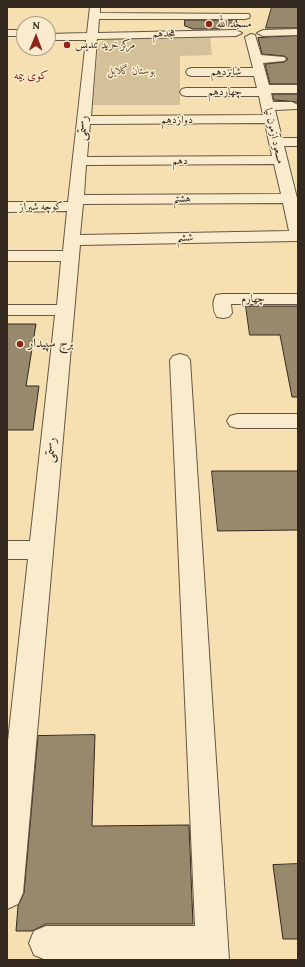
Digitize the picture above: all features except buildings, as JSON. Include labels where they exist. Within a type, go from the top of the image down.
[{"type":"street","points":[[173,12],[175,34]]},
{"type":"street","points":[[56,34],[93,20],[173,12],[250,27],[298,32]]},
{"type":"street","points":[[56,33],[74,33],[93,20]]},
{"type":"street","name":"هجدهم","points":[[93,20],[175,34],[236,33],[236,31],[240,28],[250,27]]},
{"type":"street","name":"رستمی","points":[[7,893],[93,20]]},
{"type":"street","points":[[217,43],[250,27]]},
{"type":"street","name":"مسعود آزمون نیا","points":[[250,27],[280,160],[292,181],[289,198],[297,230]]},
{"type":"street","name":"شانزدهم","points":[[192,72],[258,66],[280,59]]},
{"type":"street","name":"چهاردهم","points":[[186,92],[298,89]]},
{"type":"street","name":"دوازدهم","points":[[83,120],[269,112],[292,106]]},
{"type":"street","points":[[276,142],[298,142]]},
{"type":"street","name":"دهم","points":[[79,161],[280,160]]},
{"type":"street","name":"هشتم","points":[[75,203],[289,198]]},
{"type":"street","name":"کوچه شیراز","points":[[7,207],[75,203]]},
{"type":"street","name":"ششم","points":[[7,256],[71,248],[297,230]]},
{"type":"street","name":"چهارم","points":[[222,313],[222,299],[298,299]]},
{"type":"street","points":[[7,310],[65,310]]},
{"type":"street","points":[[46,943],[212,952],[180,360]]},
{"type":"street","points":[[237,421],[298,420]]},
{"type":"street","points":[[7,550],[41,550]]},
{"type":"green space","name":"بوستان گلایل","points":[[210,36],[212,55],[180,56],[180,105],[93,105],[98,45],[105,40],[122,37]]},
{"type":"place","name":"مسجد الله","points":[[209,24]]},
{"type":"place","name":"مرکز خرید تندیس","points":[[67,45]]},
{"type":"place","name":"برج سپیدار","points":[[20,344]]},
{"type":"district","name":"کوی بیمه","points":[[31,76]]}]
